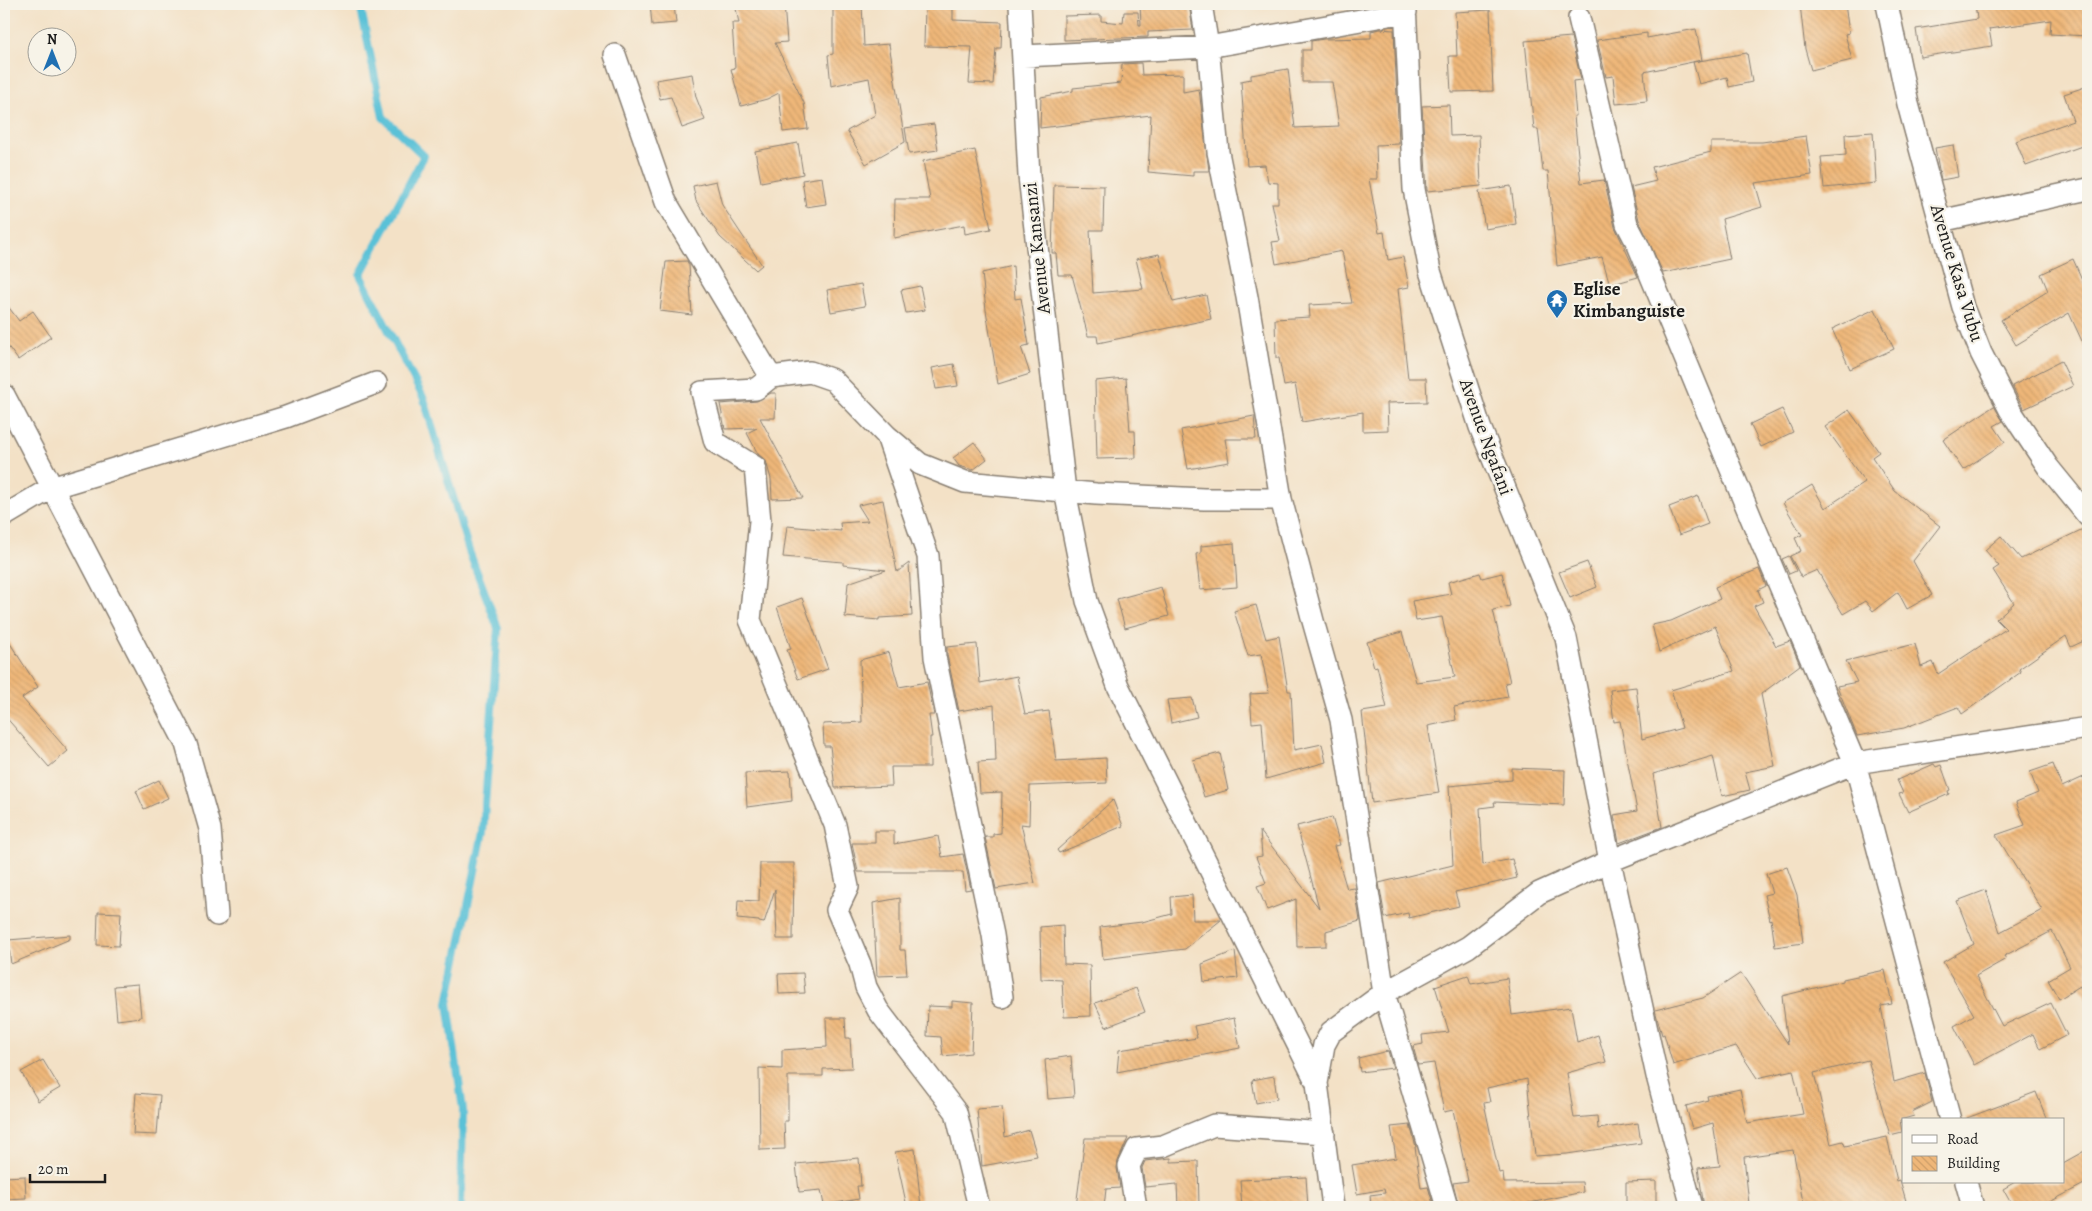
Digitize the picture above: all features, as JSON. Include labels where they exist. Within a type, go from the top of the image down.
[{"type":"street","name":"Avenue Kansanzi","points":[[1020,4],[1029,176],[1065,491],[1087,601],[1118,686],[1317,1083]]},
{"type":"street","points":[[1201,4],[1208,47],[1218,152],[1247,297],[1281,498],[1313,621],[1342,720],[1384,993],[1447,1207]]},
{"type":"street","name":"Avenue Kasa Vubu","points":[[1887,4],[1908,104],[1963,307],[1981,353],[2016,418],[2048,467],[2088,516]]},
{"type":"street","points":[[1023,56],[1208,47],[1406,8]]},
{"type":"street","name":"Avenue Ngafani","points":[[1406,8],[1414,189],[1430,271],[1480,428],[1566,638],[1610,861],[1657,1076],[1692,1207]]},
{"type":"street","points":[[1579,18],[1628,224],[1856,763],[1949,1118]]},
{"type":"street","points":[[615,55],[666,202],[771,377]]},
{"type":"street","points":[[1940,221],[2088,189]]},
{"type":"street","points":[[979,1207],[956,1112],[878,1010],[866,987],[860,964],[837,910],[848,887],[835,824],[750,620],[760,521],[754,466],[714,442],[702,392],[756,389],[771,377],[810,372],[832,380],[887,436],[920,464],[965,482],[1065,491],[1204,498],[1281,498]]},
{"type":"street","points":[[4,516],[51,488],[286,417],[376,383]]},
{"type":"street","points":[[4,395],[186,744],[210,830],[217,915]]},
{"type":"street","points":[[887,436],[928,556],[935,657],[993,935],[1002,997]]},
{"type":"street","points":[[1333,1207],[1317,1083],[1324,1045],[1331,1032],[1384,993],[1468,947],[1539,894],[1610,861],[1856,763],[2088,728]]},
{"type":"street","points":[[1136,1207],[1129,1166],[1137,1149],[1163,1146],[1214,1125],[1324,1133]]},
{"type":"street","points":[[1967,1184],[1973,1207]]},
{"type":"building","points":[[650,4],[674,4],[676,23],[652,25]]},
{"type":"building","points":[[735,4],[784,4],[787,42],[775,43],[804,103],[808,129],[783,132],[779,93],[767,99],[741,106],[731,69],[735,68],[732,23],[739,23]]},
{"type":"building","points":[[833,4],[862,4],[864,46],[889,44],[905,142],[866,164],[847,131],[875,115],[869,78],[831,86],[828,55],[833,54]]},
{"type":"building","points":[[1140,4],[1189,4],[1193,30],[1148,32],[1148,37],[1064,40],[1064,16],[1101,15],[1101,21],[1123,23],[1124,12],[1138,12],[1139,25],[1141,25]]},
{"type":"building","points":[[1800,4],[1845,4],[1849,33],[1845,34],[1852,60],[1811,70],[1805,49]]},
{"type":"building","points":[[1975,4],[2088,4],[2088,36],[2050,34],[2051,20],[1989,29],[1992,46],[1920,57],[1916,29],[1977,19]]},
{"type":"building","points":[[925,6],[953,7],[953,20],[1002,22],[1001,48],[996,48],[993,84],[969,83],[972,47],[924,46]]},
{"type":"building","points":[[1490,10],[1493,91],[1451,92],[1449,56],[1457,56],[1455,12]]},
{"type":"building","points":[[1380,29],[1394,30],[1399,144],[1376,145],[1377,179],[1369,179],[1379,233],[1384,232],[1388,260],[1403,257],[1409,287],[1398,289],[1408,378],[1426,378],[1427,402],[1387,403],[1388,430],[1363,431],[1363,412],[1302,422],[1295,384],[1284,386],[1279,358],[1276,358],[1275,319],[1310,317],[1309,305],[1352,303],[1342,251],[1276,264],[1272,242],[1280,241],[1272,203],[1278,203],[1278,183],[1268,182],[1265,165],[1247,166],[1241,81],[1251,79],[1251,75],[1288,69],[1295,128],[1339,126],[1332,82],[1302,82],[1302,50],[1311,50],[1311,41],[1371,38],[1371,31]]},
{"type":"building","points":[[1696,29],[1702,60],[1644,72],[1647,101],[1616,104],[1613,76],[1606,77],[1597,40],[1647,33],[1647,38]]},
{"type":"building","points":[[1571,37],[1581,80],[1573,81],[1576,116],[1574,116],[1581,183],[1604,180],[1615,227],[1638,277],[1610,285],[1602,257],[1557,266],[1548,171],[1543,171],[1538,129],[1534,129],[1525,41]]},
{"type":"building","points":[[1747,53],[1752,82],[1729,87],[1727,77],[1699,84],[1693,62]]},
{"type":"building","points":[[1141,63],[1142,75],[1183,74],[1183,92],[1199,89],[1209,171],[1193,171],[1193,176],[1148,172],[1151,115],[1040,128],[1041,97],[1073,91],[1073,88],[1121,83],[1122,64]]},
{"type":"building","points":[[692,74],[696,97],[705,120],[682,128],[671,97],[660,99],[656,80]]},
{"type":"building","points":[[2088,86],[2088,154],[2085,155],[2082,146],[2026,166],[2016,141],[2073,121],[2064,94]]},
{"type":"building","points":[[1449,105],[1450,136],[1479,135],[1481,186],[1427,191],[1422,106]]},
{"type":"building","points":[[934,124],[938,150],[909,154],[905,128]]},
{"type":"building","points":[[1873,132],[1876,183],[1824,188],[1821,157],[1846,155],[1845,134]]},
{"type":"building","points":[[1806,136],[1812,175],[1755,183],[1762,207],[1722,219],[1730,259],[1663,273],[1639,220],[1631,187],[1656,181],[1652,167],[1711,152],[1711,142],[1762,142]]},
{"type":"building","points":[[798,143],[803,174],[761,182],[755,151]]},
{"type":"building","points":[[1953,145],[1958,177],[1941,180],[1935,148]]},
{"type":"building","points":[[975,150],[991,229],[965,234],[964,225],[894,238],[895,199],[930,199],[923,161]]},
{"type":"building","points":[[822,177],[826,204],[806,207],[802,180]]},
{"type":"building","points":[[716,181],[722,205],[762,265],[756,270],[720,237],[696,201],[693,186]]},
{"type":"building","points":[[1054,185],[1104,186],[1103,230],[1090,230],[1093,293],[1143,289],[1136,259],[1159,254],[1173,302],[1206,295],[1211,319],[1098,343],[1097,336],[1088,336],[1072,275],[1058,275],[1056,253],[1052,253]]},
{"type":"building","points":[[1511,186],[1516,224],[1485,229],[1479,191]]},
{"type":"building","points":[[2073,259],[2088,293],[2088,354],[2069,313],[2016,345],[2001,320],[2048,291],[2041,274]]},
{"type":"building","points":[[687,261],[689,265],[692,315],[660,311],[666,262]]},
{"type":"building","points":[[1013,266],[1015,299],[1021,298],[1029,345],[1021,347],[1030,374],[998,384],[982,273]]},
{"type":"building","points":[[861,284],[865,306],[831,312],[827,290]]},
{"type":"building","points":[[920,286],[925,310],[906,313],[901,290]]},
{"type":"building","points":[[4,301],[19,321],[33,311],[51,337],[18,360],[4,341]]},
{"type":"building","points":[[1875,309],[1894,349],[1850,369],[1832,329]]},
{"type":"building","points":[[2061,361],[2073,386],[2024,409],[2012,386]]},
{"type":"building","points":[[954,364],[958,386],[936,389],[932,368]]},
{"type":"building","points":[[1126,378],[1130,431],[1135,431],[1136,458],[1097,459],[1095,381]]},
{"type":"building","points":[[771,393],[776,393],[775,418],[760,418],[803,498],[772,499],[771,479],[766,461],[758,454],[747,433],[757,428],[725,429],[720,404],[757,401]]},
{"type":"building","points":[[1994,406],[2003,421],[1994,426],[2005,442],[1963,470],[1943,440]]},
{"type":"building","points":[[1782,409],[1793,432],[1761,447],[1750,424]]},
{"type":"building","points":[[1849,410],[1879,452],[1872,457],[1895,491],[1940,526],[1913,561],[1932,595],[1907,609],[1898,592],[1873,611],[1865,601],[1843,614],[1817,570],[1801,577],[1790,556],[1801,551],[1795,538],[1802,535],[1783,503],[1812,485],[1825,508],[1865,482],[1825,427]]},
{"type":"building","points":[[1254,416],[1256,439],[1225,439],[1229,462],[1188,469],[1181,430]]},
{"type":"building","points":[[974,442],[987,459],[973,470],[959,466],[953,458]]},
{"type":"building","points":[[1698,496],[1708,524],[1679,535],[1669,507]]},
{"type":"building","points":[[883,500],[897,572],[909,563],[912,616],[879,618],[879,620],[845,617],[848,583],[886,570],[843,565],[843,562],[783,557],[787,526],[841,531],[840,523],[868,521],[858,505]]},
{"type":"building","points":[[2088,528],[2088,639],[2071,647],[2066,636],[2019,669],[2021,672],[1962,714],[1958,707],[1904,728],[1857,736],[1837,686],[1857,682],[1846,661],[1915,644],[1921,667],[1933,662],[1938,674],[2006,629],[1996,619],[2014,603],[1993,570],[1999,566],[1985,550],[2001,536],[2021,559]]},
{"type":"building","points":[[1234,543],[1237,587],[1200,590],[1196,554],[1201,553],[1201,546]]},
{"type":"building","points":[[1789,556],[1796,571],[1789,574],[1782,559]]},
{"type":"building","points":[[1587,562],[1597,587],[1570,598],[1559,572]]},
{"type":"building","points":[[1759,569],[1766,586],[1758,590],[1763,602],[1754,606],[1776,646],[1790,641],[1800,665],[1761,694],[1775,766],[1745,772],[1750,790],[1722,796],[1713,756],[1653,774],[1662,827],[1619,843],[1614,815],[1637,811],[1620,721],[1614,722],[1610,690],[1636,687],[1642,739],[1682,728],[1671,690],[1734,671],[1715,626],[1659,652],[1652,625],[1671,621],[1720,599],[1715,587]]},
{"type":"building","points":[[1480,573],[1482,578],[1502,573],[1510,606],[1493,610],[1510,682],[1505,683],[1508,697],[1454,707],[1456,720],[1428,726],[1439,793],[1372,803],[1362,712],[1387,708],[1377,666],[1374,667],[1367,642],[1402,632],[1416,682],[1455,677],[1442,617],[1416,621],[1412,601],[1451,594],[1448,582]]},
{"type":"building","points":[[1161,587],[1169,616],[1125,628],[1117,599]]},
{"type":"building","points":[[802,598],[828,669],[798,679],[787,650],[791,649],[777,607]]},
{"type":"building","points":[[1256,605],[1266,639],[1279,636],[1288,691],[1291,691],[1294,750],[1322,744],[1326,762],[1266,779],[1262,722],[1252,723],[1250,694],[1269,693],[1261,654],[1248,656],[1234,611]]},
{"type":"building","points":[[4,634],[38,687],[22,698],[68,751],[49,767],[4,715]]},
{"type":"building","points":[[977,644],[980,683],[1017,676],[1025,714],[1049,711],[1056,761],[1106,758],[1107,783],[1030,786],[1029,825],[1021,824],[1035,883],[996,889],[985,837],[993,837],[993,834],[1001,833],[1002,792],[980,793],[978,762],[996,761],[994,705],[959,711],[947,655],[947,647]]},
{"type":"building","points":[[889,652],[899,687],[927,682],[934,715],[929,715],[932,737],[930,737],[930,767],[891,767],[892,786],[835,788],[830,746],[824,746],[823,724],[862,722],[860,660]]},
{"type":"building","points":[[1192,698],[1197,717],[1171,723],[1167,700]]},
{"type":"building","points":[[1220,753],[1228,790],[1204,797],[1193,760]]},
{"type":"building","points":[[1934,764],[1936,767],[1941,765],[1950,790],[1948,791],[1949,794],[1908,812],[1899,794],[1903,793],[1897,780]]},
{"type":"building","points":[[2053,764],[2062,787],[2088,775],[2088,1002],[2080,986],[2059,999],[2048,980],[2070,967],[2052,931],[2004,956],[2006,959],[1976,976],[2002,1026],[2051,1003],[2067,1035],[2040,1049],[2033,1034],[1974,1065],[1954,1026],[1974,1015],[1943,962],[1974,944],[1957,901],[1986,890],[2000,932],[2042,910],[1996,835],[2025,825],[2016,802],[2038,793],[2030,772]]},
{"type":"building","points":[[1512,768],[1565,770],[1564,805],[1494,802],[1495,806],[1480,808],[1483,865],[1512,859],[1517,878],[1455,892],[1459,906],[1409,918],[1408,913],[1385,918],[1379,883],[1453,865],[1449,786],[1512,780]]},
{"type":"building","points":[[790,771],[792,801],[747,807],[745,773]]},
{"type":"building","points":[[159,780],[168,798],[144,809],[136,791]]},
{"type":"building","points":[[1113,800],[1123,826],[1059,853],[1057,850]]},
{"type":"building","points":[[1332,817],[1340,845],[1334,846],[1347,889],[1355,888],[1360,921],[1326,931],[1326,946],[1297,947],[1296,899],[1267,910],[1257,886],[1266,883],[1256,857],[1262,856],[1260,831],[1319,908],[1297,826]]},
{"type":"building","points":[[875,831],[894,831],[894,844],[938,836],[942,857],[963,854],[971,889],[965,890],[963,872],[858,872],[852,843],[875,843]]},
{"type":"building","points":[[760,863],[794,863],[793,939],[777,939],[775,889],[764,923],[737,919],[738,900],[759,901]]},
{"type":"building","points":[[1787,867],[1797,895],[1803,943],[1775,947],[1771,919],[1764,895],[1772,893],[1766,874]]},
{"type":"building","points":[[1192,895],[1193,920],[1221,920],[1185,949],[1103,959],[1100,927],[1142,922],[1172,914],[1171,897]]},
{"type":"building","points":[[900,898],[900,950],[905,950],[907,975],[877,976],[873,903]]},
{"type":"building","points":[[98,912],[121,913],[119,946],[97,945]]},
{"type":"building","points":[[1063,925],[1064,964],[1090,965],[1091,1016],[1064,1017],[1062,980],[1041,979],[1040,927]]},
{"type":"building","points":[[70,935],[70,939],[11,964],[8,940]]},
{"type":"building","points":[[1235,951],[1238,978],[1204,982],[1202,964]]},
{"type":"building","points":[[1885,970],[1892,1004],[1881,1006],[1894,1082],[1925,1073],[1932,1102],[1912,1112],[1914,1116],[1902,1118],[1900,1120],[1902,1132],[1890,1135],[1868,1060],[1814,1073],[1831,1144],[1843,1141],[1845,1146],[1887,1137],[1897,1181],[1900,1180],[1906,1201],[1903,1202],[1904,1207],[1804,1207],[1793,1150],[1744,1157],[1749,1204],[1704,1207],[1698,1168],[1720,1166],[1713,1123],[1692,1129],[1686,1106],[1708,1100],[1707,1096],[1740,1089],[1747,1123],[1803,1114],[1793,1070],[1757,1078],[1736,1046],[1673,1065],[1655,1010],[1703,998],[1741,973],[1788,1044],[1782,996],[1843,981],[1843,979]]},
{"type":"building","points":[[803,973],[805,993],[779,994],[778,974]]},
{"type":"building","points":[[1468,975],[1471,984],[1507,978],[1512,1015],[1571,1007],[1577,1042],[1598,1035],[1606,1062],[1567,1073],[1574,1118],[1597,1116],[1598,1129],[1638,1123],[1641,1143],[1567,1154],[1535,1156],[1527,1079],[1487,1088],[1490,1102],[1484,1103],[1499,1173],[1503,1172],[1504,1183],[1582,1182],[1583,1192],[1520,1205],[1499,1207],[1499,1204],[1459,1207],[1453,1183],[1468,1181],[1453,1110],[1444,1112],[1434,1063],[1418,1065],[1413,1046],[1423,1044],[1422,1035],[1449,1032],[1435,986]]},
{"type":"building","points":[[138,984],[141,1017],[117,1020],[114,986]]},
{"type":"building","points":[[1136,988],[1145,1012],[1106,1027],[1095,1003]]},
{"type":"building","points":[[952,1001],[973,1003],[971,1053],[943,1056],[941,1037],[927,1036],[928,1006],[952,1007]]},
{"type":"building","points":[[826,1018],[845,1018],[846,1038],[850,1038],[852,1068],[823,1069],[823,1076],[788,1076],[788,1121],[784,1121],[785,1149],[760,1150],[759,1068],[782,1069],[782,1050],[827,1047]]},
{"type":"building","points":[[1234,1018],[1240,1048],[1117,1072],[1119,1050],[1197,1038],[1194,1026]]},
{"type":"building","points":[[1388,1051],[1393,1068],[1360,1072],[1358,1058]]},
{"type":"building","points":[[1071,1056],[1074,1097],[1048,1099],[1045,1060]]},
{"type":"building","points":[[43,1060],[60,1088],[38,1101],[21,1072]]},
{"type":"building","points":[[1274,1076],[1277,1099],[1256,1103],[1252,1080]]},
{"type":"building","points":[[2036,1092],[2046,1118],[1967,1118]]},
{"type":"building","points":[[136,1093],[160,1095],[157,1135],[133,1134]]},
{"type":"building","points":[[1002,1107],[1005,1137],[1029,1130],[1037,1156],[982,1166],[977,1109]]},
{"type":"building","points":[[1410,1125],[1416,1147],[1421,1188],[1428,1187],[1434,1207],[1371,1207],[1370,1195],[1385,1193],[1384,1189],[1357,1194],[1352,1165],[1396,1158],[1391,1127]]},
{"type":"building","points":[[1085,1138],[1128,1138],[1118,1161],[1117,1168],[1120,1188],[1106,1189],[1104,1207],[1076,1207]]},
{"type":"building","points":[[915,1149],[921,1207],[907,1207],[895,1152]]},
{"type":"building","points":[[2088,1149],[2088,1181],[2086,1182],[2088,1182],[2040,1207],[2013,1207],[2003,1189],[2012,1184],[2064,1184],[2064,1162]]},
{"type":"building","points":[[859,1158],[861,1186],[857,1186],[859,1199],[824,1205],[821,1190],[799,1192],[796,1164]]},
{"type":"building","points":[[1171,1158],[1171,1162],[1198,1161],[1199,1207],[1178,1207],[1177,1184],[1145,1187],[1142,1168],[1145,1161]]},
{"type":"building","points":[[25,1176],[26,1198],[4,1199],[4,1177]]},
{"type":"building","points":[[1306,1177],[1308,1207],[1242,1207],[1240,1180]]},
{"type":"building","points":[[1656,1181],[1656,1207],[1626,1207],[1626,1182]]},
{"type":"waterway","points":[[360,4],[383,117],[424,156],[360,275],[424,399],[469,551],[498,628],[483,832],[448,1003],[463,1110],[461,1207]]},
{"type":"place","name":"Eglise Kimbanguiste","points":[[1557,319]]}]
